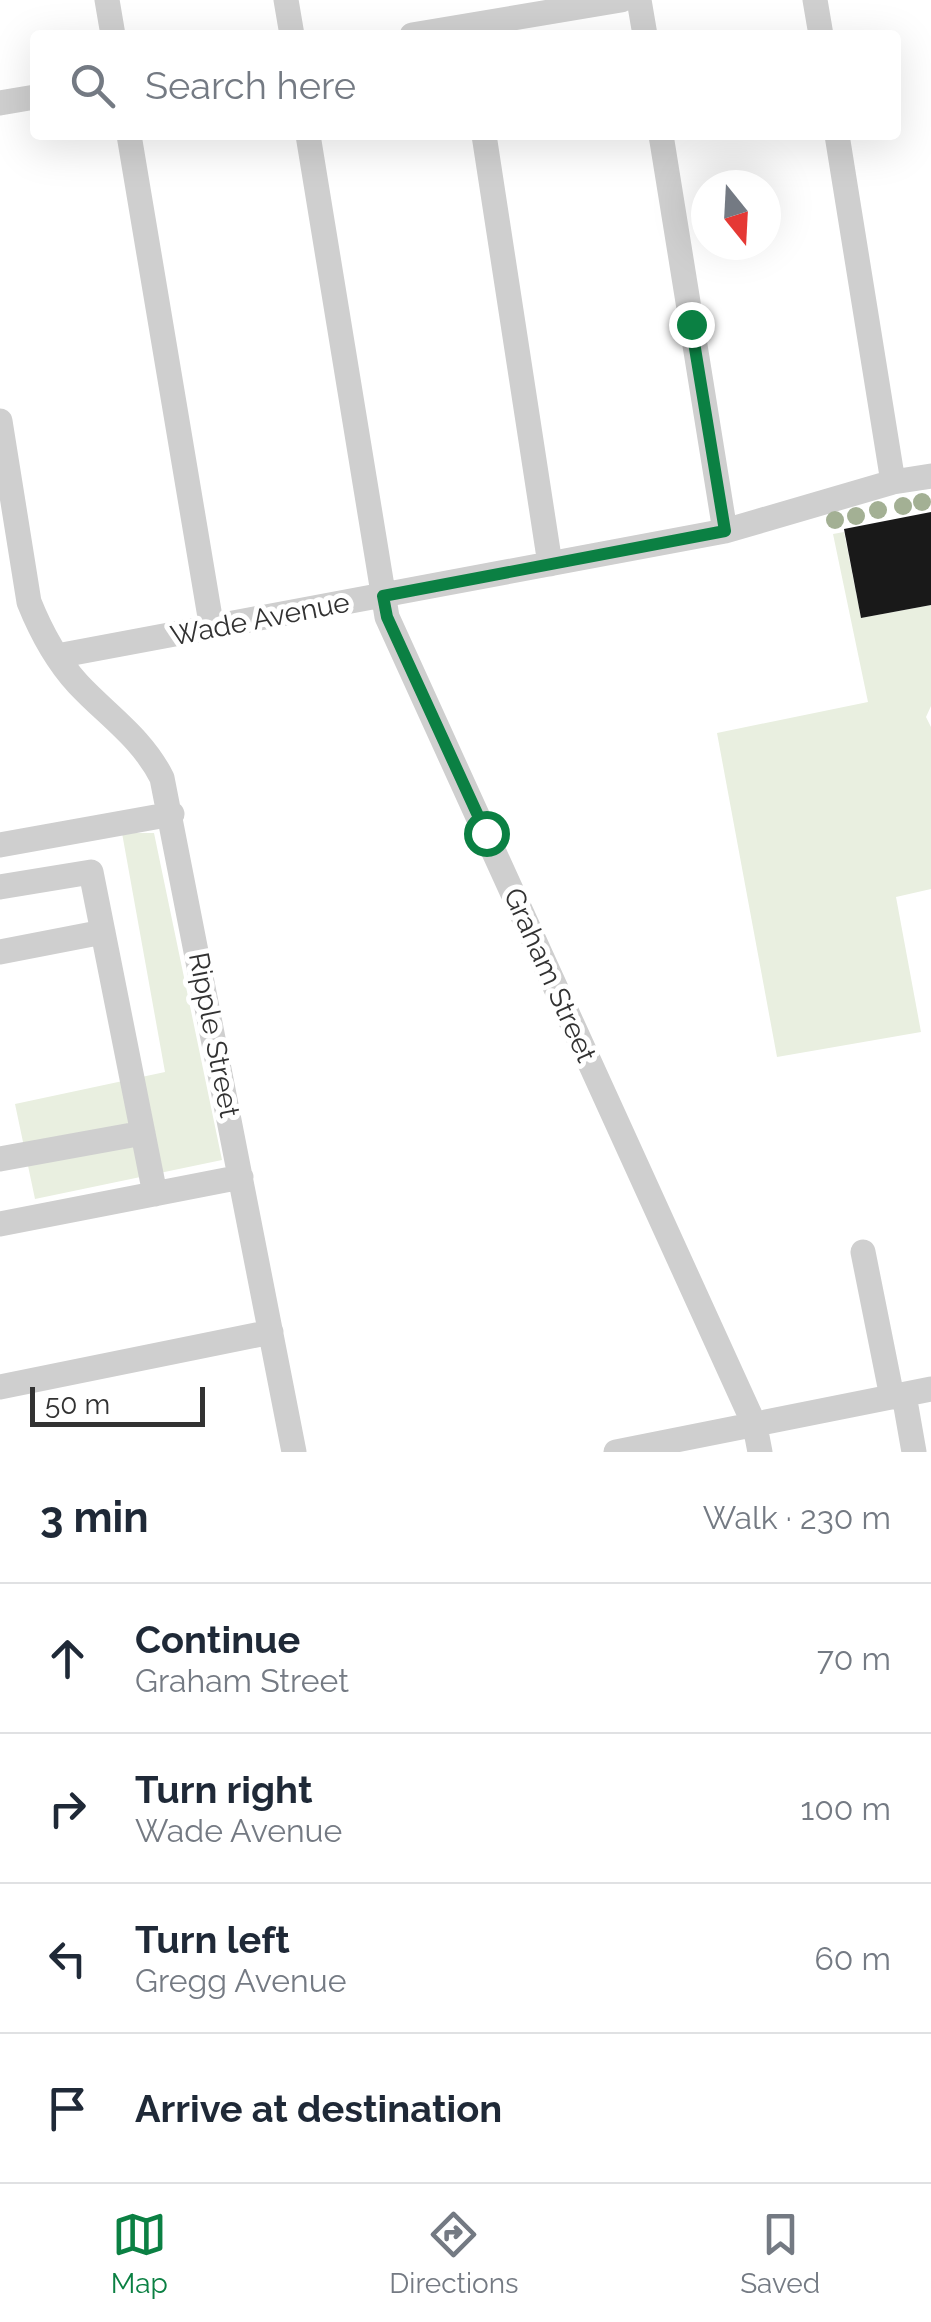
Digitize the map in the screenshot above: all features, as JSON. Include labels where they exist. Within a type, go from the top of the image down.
[{"type":"street","points":[[107,0],[112,30]]},
{"type":"street","points":[[286,0],[291,30]]},
{"type":"street","points":[[430,30],[467,20],[622,0]]},
{"type":"street","points":[[639,0],[644,30]]},
{"type":"street","points":[[815,0],[820,30]]},
{"type":"street","points":[[0,103],[30,97]]},
{"type":"street","points":[[131,140],[212,628]]},
{"type":"street","name":"Graham Street","points":[[309,140],[387,617],[755,1426],[760,1452]]},
{"type":"street","points":[[485,140],[550,564]]},
{"type":"street","points":[[662,140],[725,531]]},
{"type":"street","points":[[838,140],[893,482]]},
{"type":"street","name":"Ripple Street","points":[[0,422],[29,602],[57,656],[76,682],[150,754],[172,814],[294,1452]]},
{"type":"street","name":"Wade Avenue","points":[[57,656],[725,531],[893,482],[931,476]]},
{"type":"street","points":[[0,844],[172,814]]},
{"type":"street","points":[[0,888],[90,872],[155,1194]]},
{"type":"street","points":[[0,952],[102,932]]},
{"type":"street","points":[[0,1159],[143,1134]]},
{"type":"street","points":[[0,1224],[240,1177]]},
{"type":"street","points":[[862,1252],[914,1452]]},
{"type":"street","points":[[0,1387],[271,1332]]},
{"type":"street","points":[[616,1452],[931,1389]]},
{"type":"green space","points":[[844,532],[861,618],[931,605],[931,706],[926,717],[931,727],[931,889],[896,897],[921,1032],[777,1057],[717,733],[868,702],[833,534]]},
{"type":"green space","points":[[122,833],[154,833],[222,1160],[35,1199],[15,1104],[165,1072]]},
{"type":"building","points":[[931,512],[931,605],[861,618],[844,529]]},
{"type":"route","points":[[486,833],[387,617],[383,596],[725,531],[691,324]]}]
